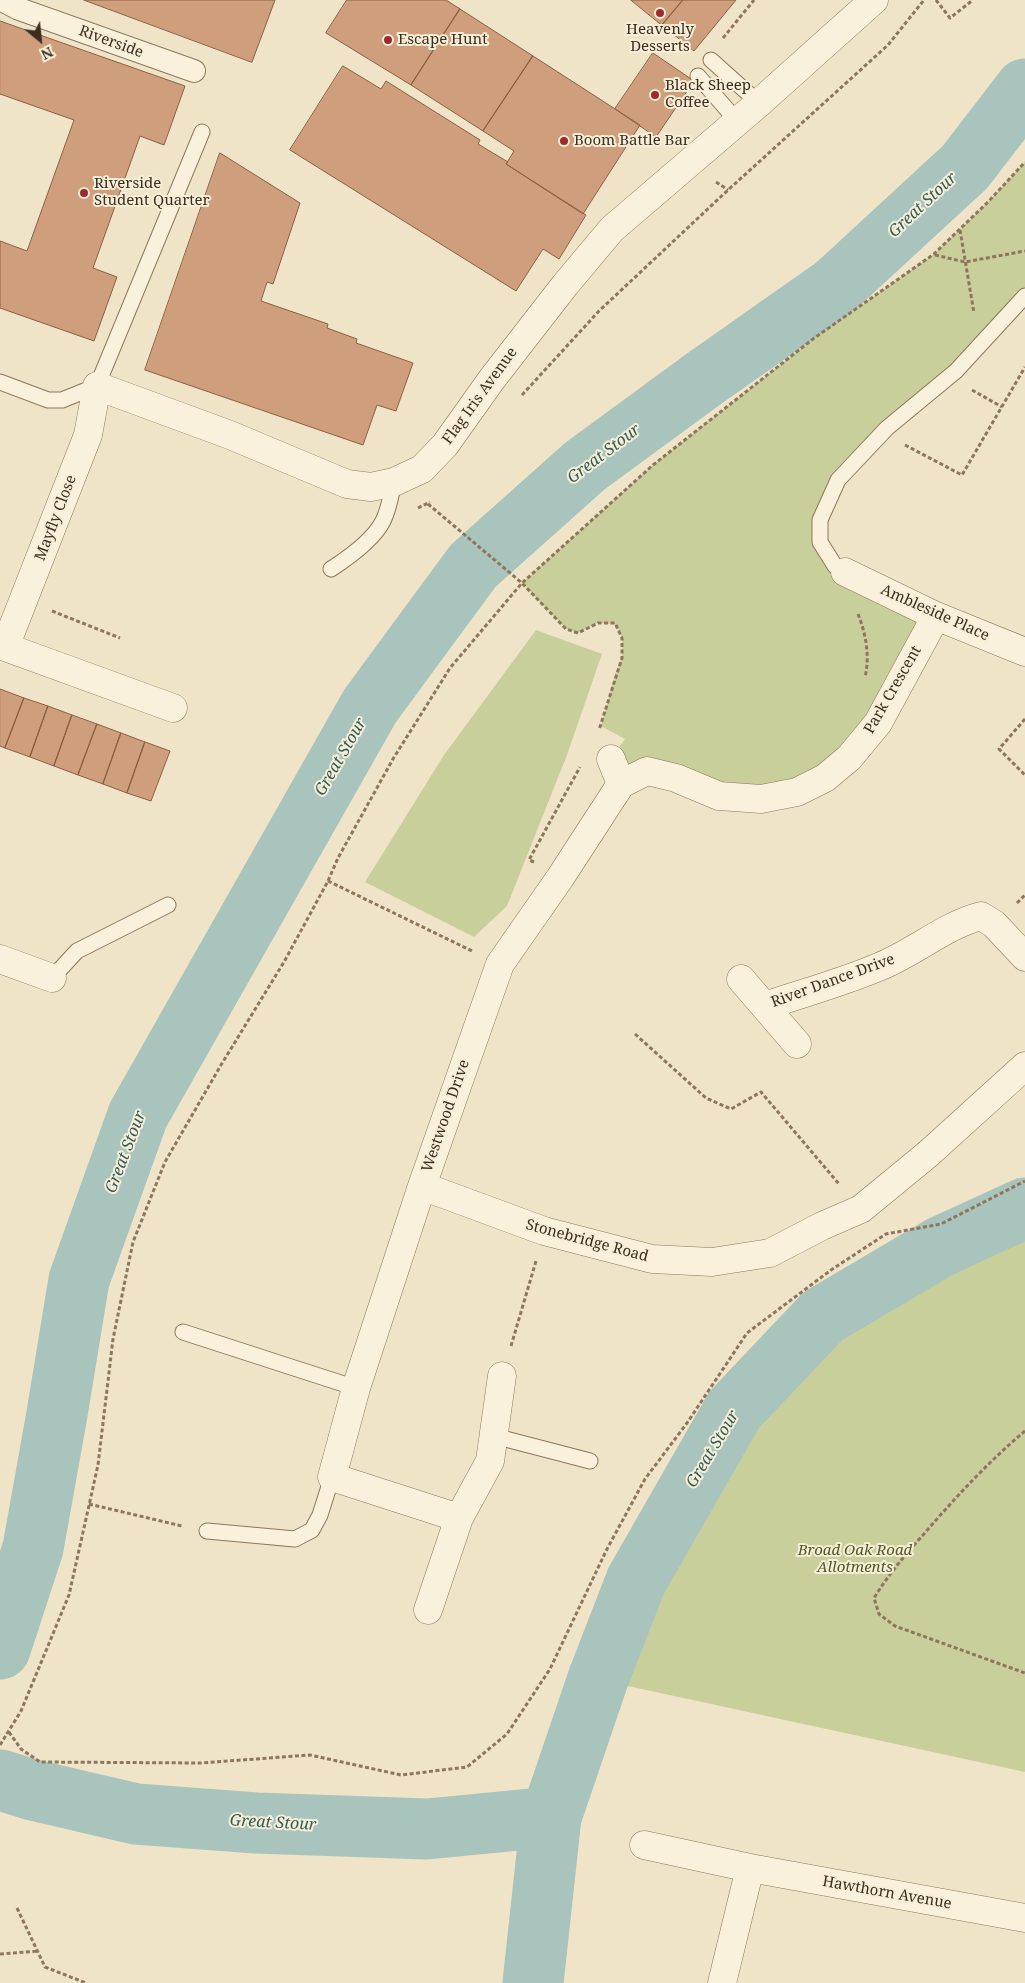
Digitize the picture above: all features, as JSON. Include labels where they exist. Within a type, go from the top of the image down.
[{"type":"street","name":"Riverside","points":[[2,0],[19,9],[194,71]]},
{"type":"street","name":"Flag Iris Avenue","points":[[784,80],[845,0]]},
{"type":"street","name":"Flag Iris Avenue","points":[[97,386],[230,435],[347,484],[371,487],[394,482],[422,469],[445,445],[504,363],[565,284],[612,229],[759,103],[874,0]]},
{"type":"street","name":"Mayfly Close","points":[[97,386],[88,435],[24,600],[3,646],[173,708]]},
{"type":"street","name":"Ambleside Place","points":[[853,577],[936,616],[1025,652]]},
{"type":"street","name":"Park Crescent","points":[[621,784],[647,771],[676,778],[719,796],[761,799],[797,792],[825,778],[849,758],[878,723],[936,616]]},
{"type":"street","points":[[598,759],[621,784]]},
{"type":"street","name":"Westwood Drive","points":[[332,1477],[356,1388],[422,1186],[500,964],[560,878],[621,784]]},
{"type":"street","name":"River Dance Drive","points":[[765,1006],[881,966],[963,921],[981,916],[994,924],[1025,957]]},
{"type":"street","points":[[0,959],[52,978]]},
{"type":"street","name":"River Dance Drive","points":[[741,979],[797,1044]]},
{"type":"street","name":"Stonebridge Road","points":[[422,1186],[544,1231],[652,1259],[712,1262],[770,1253],[822,1226],[861,1209],[928,1154],[1025,1066]]},
{"type":"street","points":[[428,1610],[459,1518],[490,1461],[502,1376]]},
{"type":"street","points":[[332,1477],[459,1518]]},
{"type":"street","name":"Hawthorn Avenue","points":[[644,1845],[750,1868],[1025,1918]]},
{"type":"street","points":[[722,1983],[750,1868]]},
{"type":"lane","points":[[711,60],[759,103]]},
{"type":"lane","points":[[698,76],[737,122]]},
{"type":"lane","points":[[0,382],[48,400],[62,400],[97,386],[202,132]]},
{"type":"lane","points":[[853,577],[835,566],[820,542],[820,520],[838,480],[882,433],[949,377],[1025,296]]},
{"type":"lane","points":[[331,569],[348,558],[379,528],[384,520],[394,482]]},
{"type":"lane","points":[[52,978],[77,952],[168,905]]},
{"type":"lane","points":[[183,1332],[356,1388]]},
{"type":"lane","points":[[494,1436],[590,1461]]},
{"type":"lane","points":[[207,1531],[295,1539],[312,1530],[320,1515],[332,1477]]},
{"type":"path","points":[[721,40],[754,0]]},
{"type":"path","points":[[516,402],[599,311],[728,190],[888,45],[924,0]]},
{"type":"path","points":[[936,0],[950,18],[973,0]]},
{"type":"path","points":[[0,1745],[21,1711],[69,1595],[98,1465],[113,1339],[133,1242],[165,1162],[284,962],[328,881],[338,858],[393,759],[450,668],[522,583],[668,453],[812,339],[934,254],[990,201],[1025,162]]},
{"type":"path","points":[[960,230],[974,312],[966,360]]},
{"type":"path","points":[[934,254],[965,262],[1025,251]]},
{"type":"path","points":[[882,433],[962,474],[1025,367]]},
{"type":"path","points":[[949,377],[1002,407]]},
{"type":"path","points":[[435,498],[428,504],[522,583],[566,629],[578,633],[598,623],[615,623],[622,638],[622,658],[615,674],[601,726],[597,734]]},
{"type":"path","points":[[853,577],[851,598],[867,643],[867,668],[863,686]]},
{"type":"path","points":[[24,600],[120,638]]},
{"type":"path","points":[[1025,719],[1000,749],[1025,775]]},
{"type":"path","points":[[601,726],[609,730]]},
{"type":"path","points":[[560,878],[529,860],[598,759]]},
{"type":"path","points":[[328,881],[500,964]]},
{"type":"path","points":[[635,1034],[706,1098],[731,1110],[761,1092],[861,1209]]},
{"type":"path","points":[[9,1732],[21,1749],[40,1762],[201,1763],[310,1755],[401,1775],[466,1767],[507,1734],[550,1669],[607,1549],[645,1479],[687,1422],[747,1333],[831,1270],[886,1234],[941,1224],[1025,1181]]},
{"type":"path","points":[[502,1376],[544,1231]]},
{"type":"path","points":[[1025,1431],[1005,1448],[951,1502],[887,1576],[874,1598],[878,1614],[895,1626],[1025,1673]]},
{"type":"path","points":[[89,1504],[207,1531]]},
{"type":"path","points":[[17,1908],[45,1967],[86,1983]]},
{"type":"path","points":[[0,1954],[38,1951]]},
{"type":"green space","points":[[1025,162],[1025,296],[838,480],[820,520],[835,566],[936,616],[878,723],[797,792],[676,778],[621,784],[611,759],[625,739],[601,726],[615,674],[622,658],[622,638],[615,624],[598,623],[578,633],[566,629],[522,583],[653,465],[813,339],[934,254],[989,201]]},
{"type":"green space","points":[[536,630],[602,654],[567,755],[507,906],[474,937],[365,882],[444,755]]},
{"type":"green space","name":"Broad Oak Road Allotments","points":[[1025,1216],[1025,1772],[614,1683],[651,1579],[683,1513],[743,1419],[829,1323],[944,1253]]},
{"type":"building","points":[[84,0],[275,0],[252,62]]},
{"type":"building","name":"Escape Hunt","points":[[347,0],[446,0],[460,9],[411,85],[326,33]]},
{"type":"building","name":"Heavenly Desserts","points":[[631,0],[683,0],[662,25]]},
{"type":"building","points":[[683,0],[736,0],[694,51],[662,25]]},
{"type":"building","points":[[460,9],[533,56],[483,131],[411,85]]},
{"type":"building","name":"Riverside Student Quarter","points":[[0,21],[185,86],[164,145],[140,136],[93,268],[117,277],[94,341],[0,308],[0,241],[27,251],[74,120],[0,94]]},
{"type":"building","name":"Black Sheep Coffee","points":[[653,53],[694,81],[656,137],[615,109]]},
{"type":"building","name":"Boom Battle Bar","points":[[533,56],[640,125],[583,214],[506,164],[514,151],[483,131]]},
{"type":"building","points":[[343,66],[381,89],[386,81],[480,140],[478,144],[508,162],[506,164],[586,215],[559,259],[543,249],[516,291],[290,150]]},
{"type":"building","points":[[220,153],[300,203],[273,284],[267,282],[261,301],[328,324],[327,328],[357,339],[356,343],[413,363],[396,411],[377,405],[363,445],[145,370]]},
{"type":"building","points":[[0,689],[24,698],[5,748],[0,746]]},
{"type":"building","points":[[24,698],[48,706],[30,757],[5,748]]},
{"type":"building","points":[[48,706],[72,715],[54,766],[30,757]]},
{"type":"building","points":[[72,715],[97,724],[78,775],[54,766]]},
{"type":"building","points":[[97,724],[121,733],[103,784],[78,775]]},
{"type":"building","points":[[121,733],[145,742],[127,793],[103,784]]},
{"type":"building","points":[[145,742],[170,751],[151,801],[127,793]]},
{"type":"waterway","name":"Great Stour","points":[[0,1649],[33,1548],[79,1280],[138,1115],[370,706],[473,566],[585,466],[705,378],[836,286],[965,167],[1025,89]]},
{"type":"waterway","name":"Great Stour","points":[[533,1983],[551,1817],[598,1679],[636,1581],[734,1410],[823,1316],[940,1247],[1025,1208]]},
{"type":"waterway","name":"Great Stour","points":[[0,1780],[33,1790],[136,1814],[256,1823],[427,1829],[551,1817]]},
{"type":"place","name":"Heavenly Desserts","points":[[660,13]]},
{"type":"place","name":"Escape Hunt","points":[[388,40]]},
{"type":"place","name":"Black Sheep Coffee","points":[[655,95]]},
{"type":"place","name":"Boom Battle Bar","points":[[564,141]]},
{"type":"place","name":"Riverside Student Quarter","points":[[84,193]]}]
